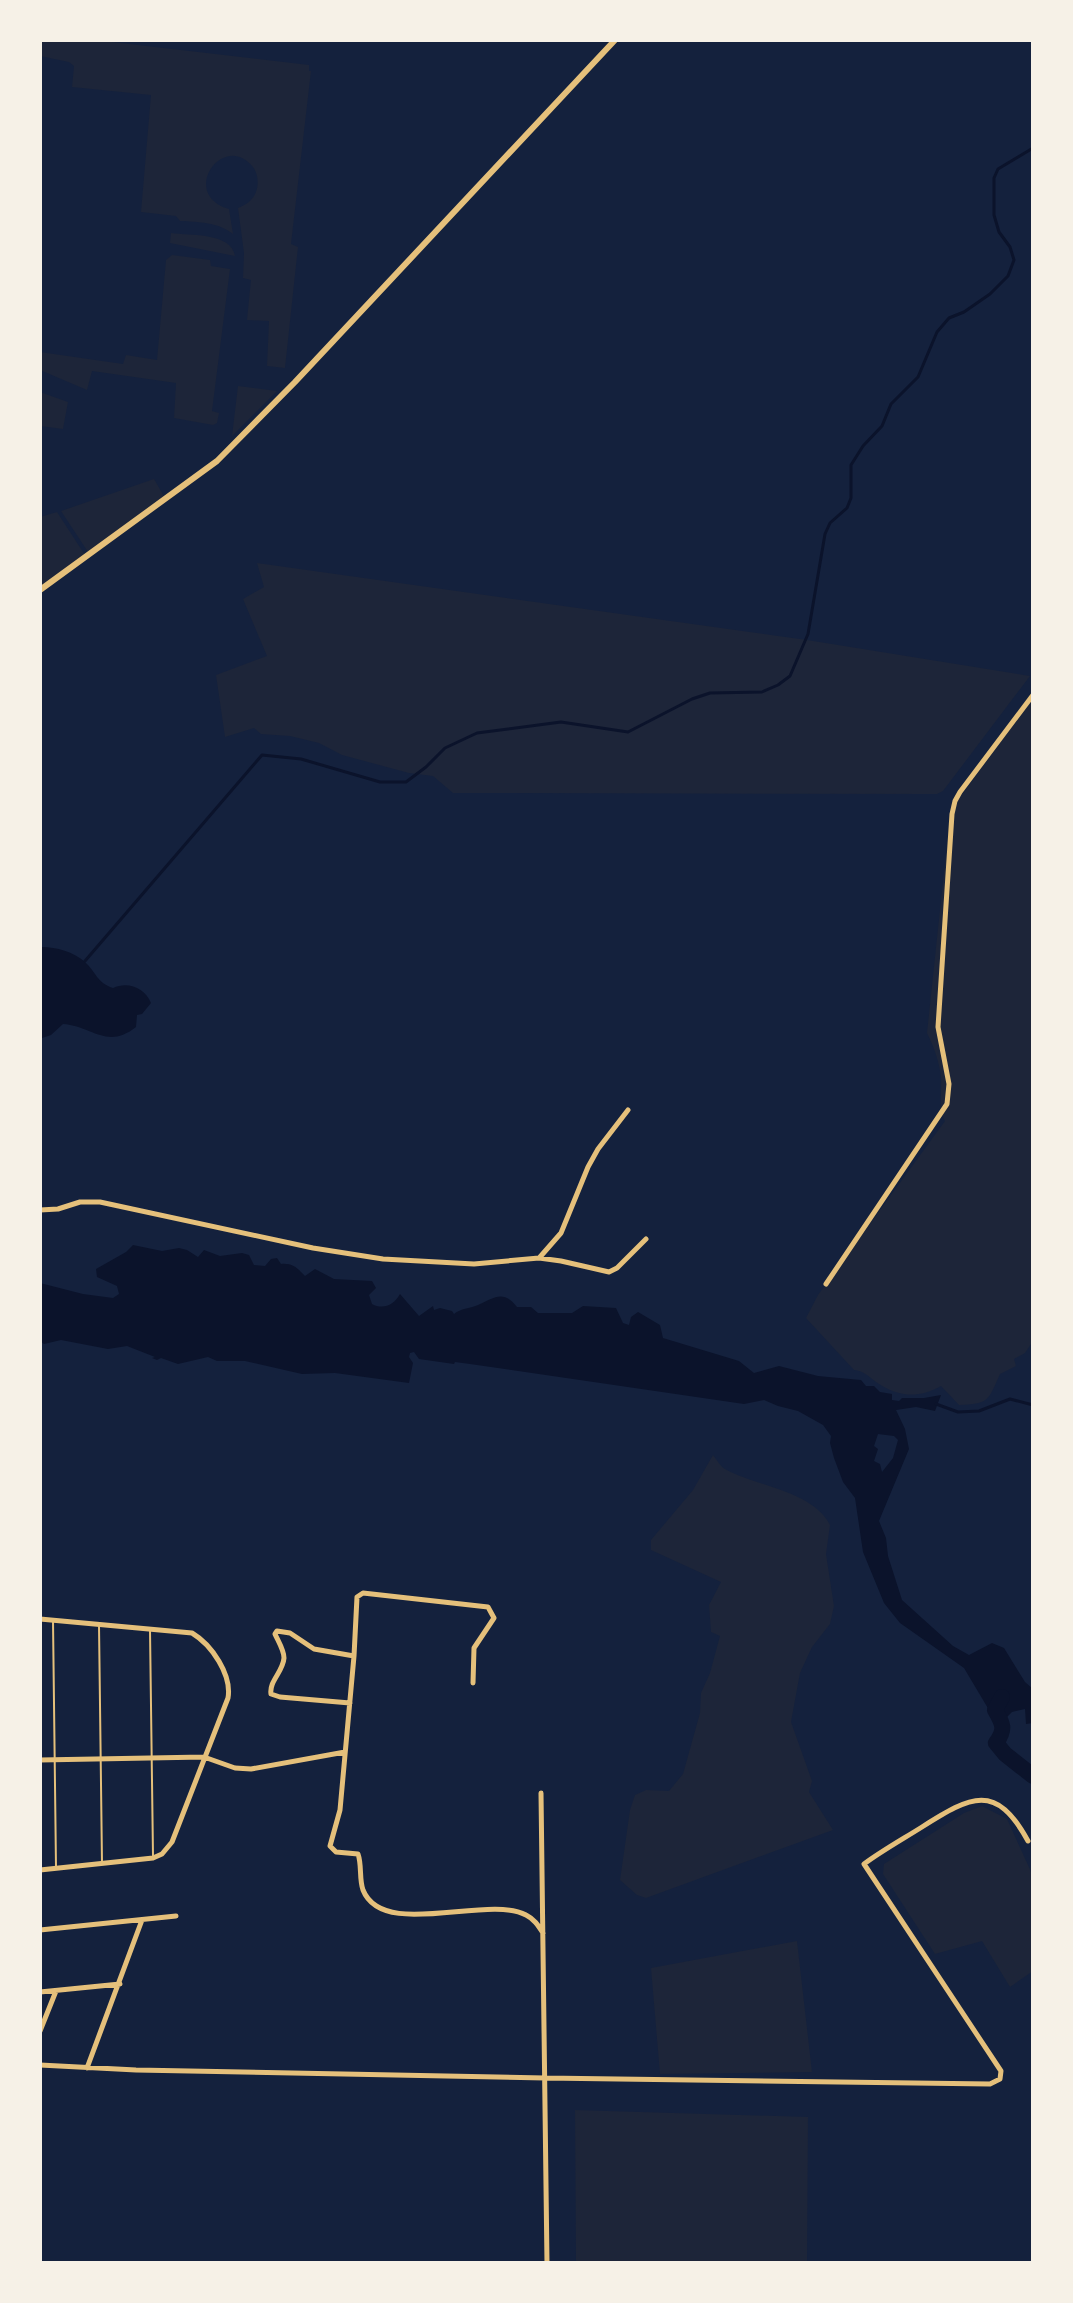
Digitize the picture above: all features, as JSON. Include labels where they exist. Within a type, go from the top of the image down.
[{"type":"street","points":[[40,590],[226,453],[615,40]]},
{"type":"street","points":[[826,1284],[947,1104],[949,1084],[938,1027],[938,997],[952,814],[955,801],[1033,695]]},
{"type":"street","points":[[539,1258],[561,1233],[588,1167],[628,1110]]},
{"type":"street","points":[[40,1210],[58,1209],[80,1202],[100,1202],[313,1248],[383,1259],[474,1264],[539,1258],[609,1272],[646,1239]]},
{"type":"street","points":[[473,1683],[474,1648],[494,1618],[488,1607],[363,1593],[357,1597],[340,1810],[330,1846],[336,1852],[358,1854],[364,1892],[386,1911],[422,1915],[474,1909],[511,1910],[535,1921],[543,1933]]},
{"type":"street","points":[[40,1619],[197,1635],[220,1665],[229,1683],[228,1698],[172,1842],[162,1854],[102,1865],[40,1870]]},
{"type":"street","points":[[350,1703],[271,1694],[284,1656],[276,1637],[277,1631],[290,1633],[314,1649],[354,1656]]},
{"type":"street","points":[[40,1760],[204,1757],[235,1768],[251,1769],[345,1752]]},
{"type":"street","points":[[541,1793],[547,2263]]},
{"type":"street","points":[[40,2065],[545,2078],[990,2084],[1000,2079],[1001,2071],[864,1864],[958,1805],[979,1800],[1004,1807],[1017,1820],[1028,1841]]},
{"type":"street","points":[[40,1930],[176,1916]]},
{"type":"street","points":[[87,2068],[142,1920]]},
{"type":"street","points":[[40,1992],[120,1984]]},
{"type":"street","points":[[40,2031],[57,1990]]},
{"type":"lane","points":[[53,1620],[56,1869]]},
{"type":"lane","points":[[99,1624],[102,1865]]},
{"type":"lane","points":[[150,1629],[153,1858]]},
{"type":"shaded area","points":[[40,40],[95,40],[309,65],[311,71],[291,244],[298,247],[285,368],[267,366],[269,321],[247,320],[251,280],[243,278],[244,253],[238,208],[249,202],[256,192],[258,179],[253,167],[242,158],[230,156],[219,160],[211,168],[207,179],[207,191],[214,201],[229,209],[233,234],[214,225],[141,212],[151,95],[72,87],[74,66],[69,62],[40,56]]},
{"type":"shaded area","points":[[171,233],[218,239],[232,248],[235,256],[170,243]]},
{"type":"shaded area","points":[[172,255],[210,260],[211,266],[230,269],[212,411],[219,413],[217,423],[213,425],[174,418],[176,383],[92,371],[87,390],[40,370],[40,352],[123,364],[126,355],[157,360],[166,260]]},
{"type":"shaded area","points":[[238,386],[277,391],[232,436]]},
{"type":"shaded area","points":[[40,392],[68,402],[63,429],[40,426]]},
{"type":"shaded area","points":[[154,479],[165,498],[88,552],[61,511]]},
{"type":"shaded area","points":[[57,512],[85,555],[40,586],[40,517]]},
{"type":"shaded area","points":[[257,563],[807,640],[1030,676],[943,791],[937,794],[453,793],[433,776],[409,773],[342,755],[319,743],[290,736],[261,734],[254,728],[225,737],[216,675],[267,656],[243,599],[264,587]]},
{"type":"shaded area","points":[[1033,699],[1033,1341],[1025,1353],[1014,1359],[1016,1366],[1000,1374],[986,1399],[976,1404],[959,1405],[941,1386],[924,1393],[900,1393],[854,1370],[806,1318],[818,1295],[945,1121],[939,1065],[927,1033],[950,815]]},
{"type":"shaded area","points":[[42,947],[76,955],[108,986],[130,986],[145,993],[151,1003],[142,1014],[137,1015],[136,1027],[126,1034],[108,1037],[63,1024],[51,1035],[42,1038]]},
{"type":"shaded area","points":[[133,1245],[162,1251],[179,1248],[198,1257],[204,1250],[220,1256],[242,1253],[249,1255],[254,1265],[265,1266],[271,1259],[277,1258],[281,1264],[292,1265],[305,1276],[315,1269],[334,1279],[372,1281],[376,1288],[369,1295],[372,1304],[380,1307],[388,1305],[400,1294],[419,1316],[433,1306],[434,1310],[440,1308],[454,1314],[498,1297],[507,1298],[517,1307],[531,1307],[538,1313],[572,1313],[583,1306],[616,1308],[623,1323],[629,1325],[631,1317],[638,1312],[660,1325],[663,1338],[739,1361],[754,1373],[779,1366],[818,1376],[861,1380],[866,1386],[892,1394],[892,1400],[899,1401],[902,1398],[941,1395],[935,1411],[916,1407],[896,1410],[905,1429],[909,1449],[879,1521],[886,1538],[888,1556],[902,1600],[953,1646],[969,1655],[992,1643],[1004,1648],[1025,1682],[1033,1689],[1033,1723],[1026,1724],[1025,1709],[1012,1712],[1007,1717],[1000,1717],[989,1710],[964,1668],[900,1623],[884,1603],[863,1552],[855,1498],[843,1482],[830,1443],[831,1436],[823,1425],[798,1411],[764,1400],[744,1404],[419,1359],[414,1352],[409,1357],[413,1363],[409,1383],[335,1373],[302,1374],[245,1361],[217,1361],[208,1357],[178,1364],[161,1358],[157,1360],[127,1346],[108,1349],[61,1340],[44,1344],[40,1341],[40,1283],[113,1298],[119,1294],[117,1286],[97,1277],[96,1269]],"holes":[[[878,1434],[894,1436],[898,1440],[893,1458],[882,1472],[880,1464],[874,1461],[878,1449],[874,1446]]]},
{"type":"shaded area","points":[[713,1455],[720,1465],[737,1475],[811,1504],[830,1525],[826,1554],[834,1606],[830,1624],[812,1647],[800,1673],[791,1722],[812,1781],[809,1792],[833,1830],[646,1898],[637,1895],[620,1880],[630,1810],[635,1795],[646,1790],[669,1791],[683,1774],[700,1713],[701,1693],[720,1636],[711,1632],[709,1605],[721,1582],[651,1550],[651,1540],[693,1490]]},
{"type":"shaded area","points":[[982,1806],[1007,1819],[1033,1876],[1033,1971],[1010,1987],[982,1941],[935,1954],[883,1874],[884,1864],[964,1813]]},
{"type":"shaded area","points":[[797,1941],[812,2072],[660,2074],[651,1968]]},
{"type":"shaded area","points":[[575,2110],[808,2117],[807,2263],[576,2263]]},
{"type":"waterway","points":[[85,961],[262,755],[301,759],[380,782],[406,782],[445,748],[477,733],[561,722],[628,732],[692,699],[710,693],[762,692],[790,676],[808,634],[825,534],[830,523],[847,508],[851,498],[851,465],[863,446],[882,426],[891,404],[918,377],[937,332],[949,318],[990,294],[1008,276],[1014,260],[994,215],[994,178],[998,169],[1033,148]]},
{"type":"waterway","points":[[936,1404],[958,1412],[979,1411],[1010,1399],[1033,1405]]},
{"type":"waterway","points":[[1002,1697],[995,1710],[1002,1726],[996,1743],[1033,1776]]}]
